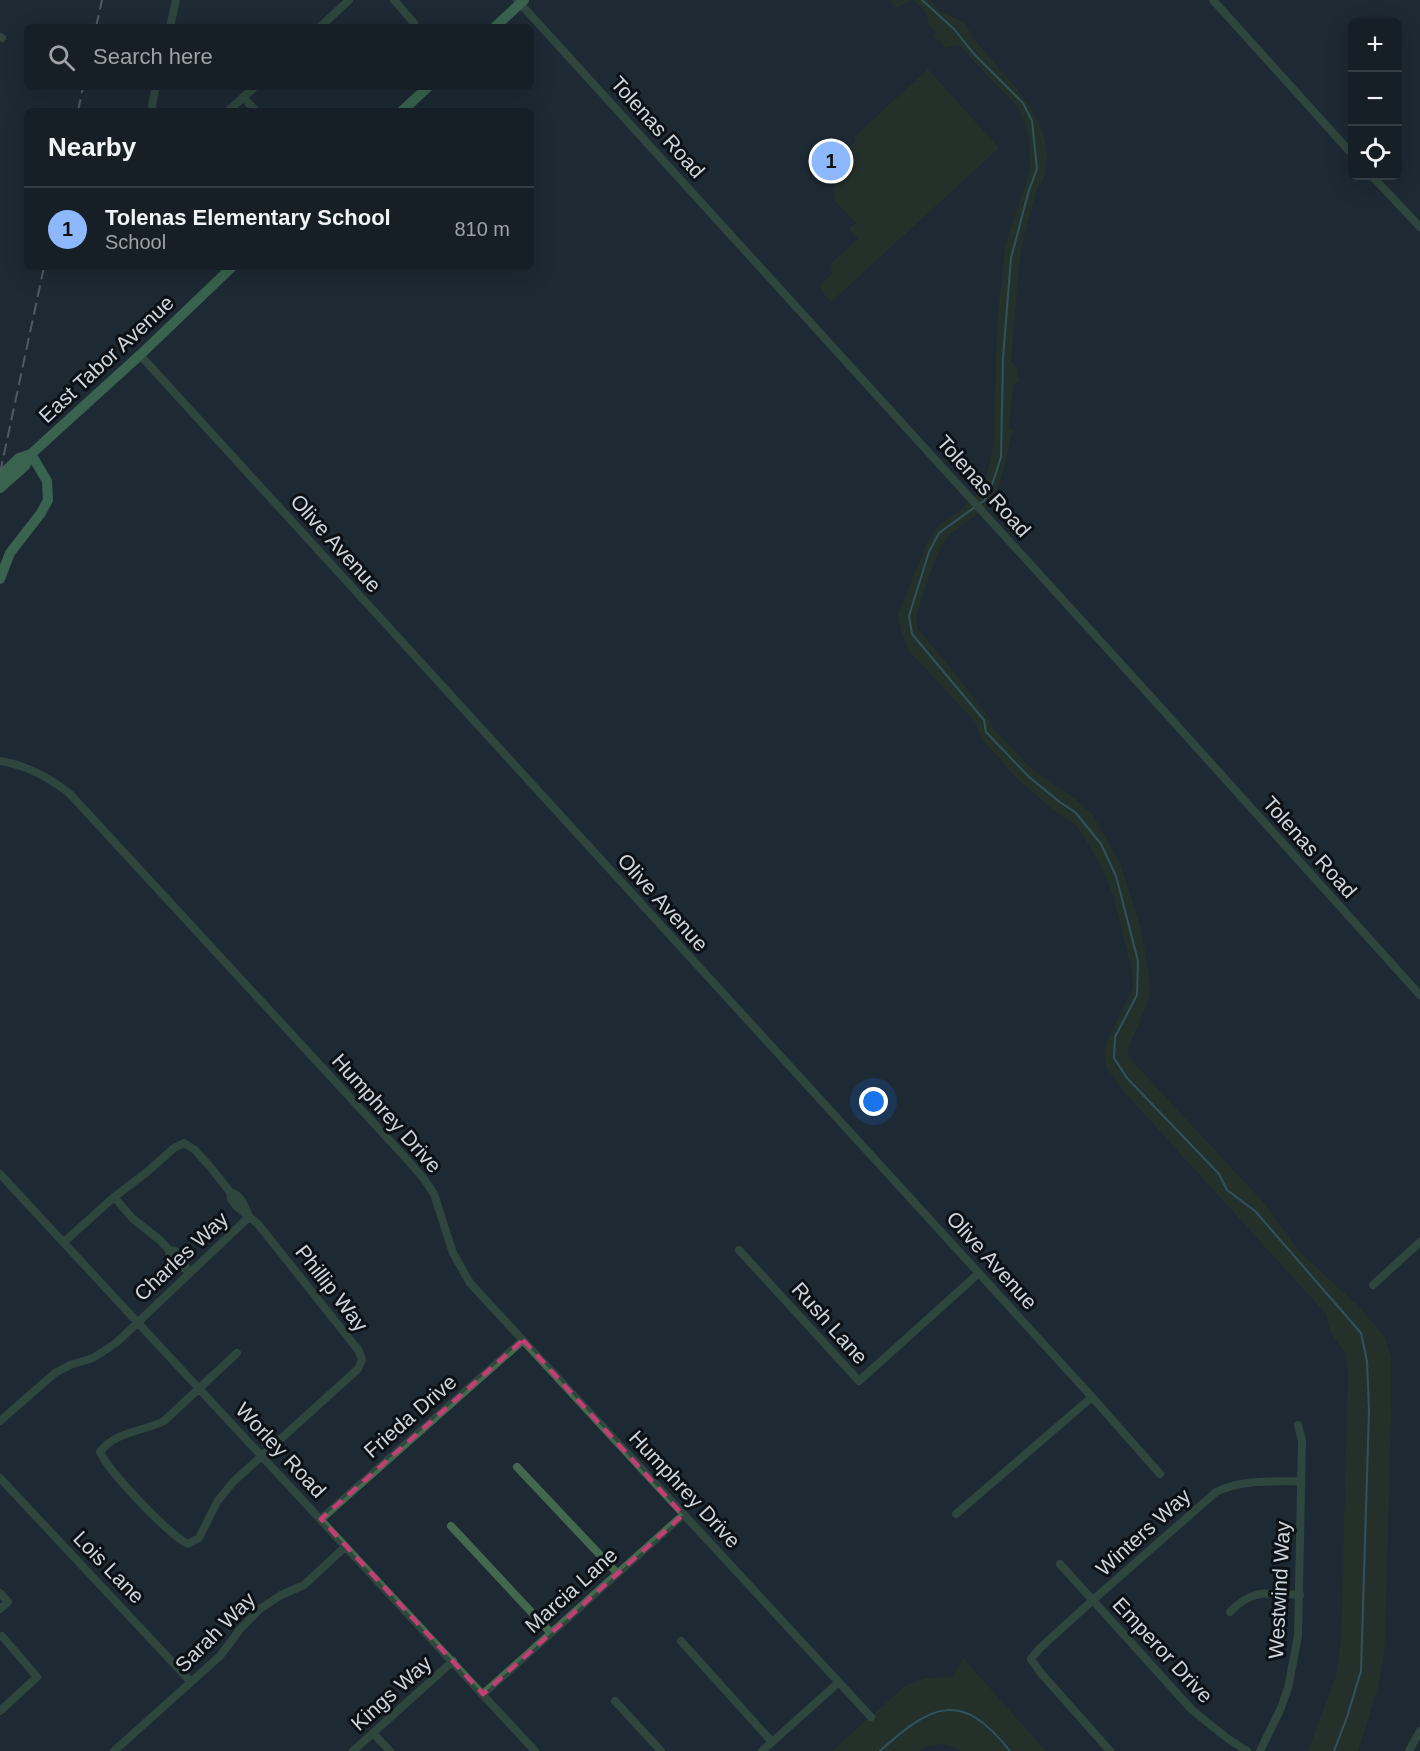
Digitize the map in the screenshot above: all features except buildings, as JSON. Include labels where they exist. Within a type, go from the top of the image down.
[{"type":"main road","points":[[498,24],[520,1]]},
{"type":"main road","points":[[405,108],[425,90]]},
{"type":"main road","name":"East Tabor Avenue","points":[[0,488],[25,466],[31,454],[229,270]]},
{"type":"main road","points":[[0,579],[10,553],[41,513],[48,500],[48,481],[31,454]]},
{"type":"main road","name":"East Tabor Avenue","points":[[0,476],[20,458],[31,454]]},
{"type":"street","points":[[171,24],[176,0]]},
{"type":"street","points":[[323,24],[349,0]]},
{"type":"street","points":[[394,0],[414,22]]},
{"type":"street","points":[[1213,0],[1348,148]]},
{"type":"street","name":"Tolenas Road","points":[[520,1],[1420,995]]},
{"type":"street","points":[[152,108],[155,90]]},
{"type":"street","points":[[231,108],[252,90]]},
{"type":"street","points":[[243,98],[253,108]]},
{"type":"street","points":[[1376,180],[1420,227]]},
{"type":"street","name":"Olive Avenue","points":[[140,355],[351,587],[491,736],[628,891],[1160,1474]]},
{"type":"street","name":"Humphrey Drive","points":[[0,761],[35,772],[56,783],[70,794],[404,1156],[434,1194],[453,1253],[470,1283],[871,1717]]},
{"type":"street","name":"Phillip Way","points":[[64,1242],[174,1148],[184,1143],[195,1150],[230,1192],[231,1199],[258,1224],[338,1324],[359,1351],[362,1360],[358,1369],[261,1455]]},
{"type":"street","name":"Worley Road","points":[[0,1174],[536,1751]]},
{"type":"street","points":[[114,1197],[132,1218],[169,1250],[170,1257],[175,1263],[190,1272]]},
{"type":"street","name":"Charles Way","points":[[136,1322],[249,1217]]},
{"type":"street","points":[[1373,1285],[1420,1242]]},
{"type":"street","name":"Rush Lane","points":[[740,1250],[859,1381],[979,1273]]},
{"type":"street","points":[[0,1421],[55,1373],[70,1365],[93,1358],[116,1343],[136,1322]]},
{"type":"street","name":"Frieda Drive","points":[[321,1519],[523,1340]]},
{"type":"street","points":[[237,1353],[164,1421],[150,1428],[120,1436],[106,1444],[100,1452],[105,1463],[177,1539],[188,1544],[199,1538],[217,1502],[233,1482],[261,1455]]},
{"type":"street","points":[[956,1514],[1092,1397]]},
{"type":"street","name":"Westwind Way","points":[[1260,1751],[1281,1708],[1294,1667],[1298,1635],[1302,1440],[1298,1425]]},
{"type":"street","points":[[517,1467],[617,1573]]},
{"type":"street","name":"Lois Lane","points":[[0,1478],[191,1682]]},
{"type":"street","name":"Winters Way","points":[[1110,1751],[1031,1659],[1092,1600],[1216,1492],[1228,1486],[1244,1483],[1301,1481]]},
{"type":"street","name":"Marcia Lane","points":[[483,1694],[683,1515]]},
{"type":"street","points":[[451,1527],[550,1632]]},
{"type":"street","name":"Sarah Way","points":[[114,1751],[220,1656],[241,1628],[260,1609],[281,1595],[304,1585],[345,1546]]},
{"type":"street","name":"Emperor Drive","points":[[1060,1564],[1192,1710],[1247,1751]]},
{"type":"street","points":[[0,1593],[8,1602],[0,1609]]},
{"type":"street","points":[[1230,1611],[1241,1599],[1251,1595],[1300,1595]]},
{"type":"street","points":[[0,1710],[37,1677],[2,1636]]},
{"type":"street","points":[[681,1641],[772,1742]]},
{"type":"street","name":"Kings Way","points":[[353,1751],[453,1661]]},
{"type":"street","points":[[762,1751],[839,1682]]},
{"type":"street","points":[[615,1701],[661,1751]]},
{"type":"street","points":[[1410,1750],[1420,1731]]},
{"type":"street","points":[[373,1733],[390,1751]]},
{"type":"highlighted area","points":[[523,1340],[683,1515],[483,1694],[321,1519]]},
{"type":"green space","points":[[890,0],[912,0],[895,8]]},
{"type":"green space","points":[[912,0],[930,0],[939,10],[966,24],[976,42],[1021,94],[1030,108],[1044,136],[1047,151],[1045,176],[1037,188],[1021,248],[1011,361],[1017,369],[1019,381],[1013,386],[1009,428],[1013,430],[1003,473],[990,503],[952,533],[942,545],[916,616],[918,629],[989,718],[992,727],[1031,768],[1074,798],[1093,815],[1121,865],[1142,933],[1151,986],[1147,1005],[1127,1051],[1133,1062],[1265,1204],[1298,1250],[1359,1307],[1385,1337],[1391,1357],[1391,1410],[1385,1648],[1378,1687],[1358,1751],[1308,1751],[1336,1676],[1341,1640],[1348,1371],[1345,1353],[1330,1331],[1326,1314],[1126,1094],[1106,1067],[1104,1053],[1108,1039],[1133,988],[1132,971],[1113,895],[1100,863],[1077,826],[1057,813],[1017,779],[981,738],[976,723],[909,651],[901,631],[898,615],[927,543],[938,526],[984,488],[994,443],[997,324],[1005,247],[1030,170],[1029,136],[1019,109],[959,45],[944,48],[942,42],[932,36],[936,32],[928,25],[926,13]]},
{"type":"green space","points":[[928,69],[999,148],[831,302],[823,293],[820,285],[832,274],[831,263],[858,239],[849,229],[856,223],[834,200],[835,181],[840,174],[830,163],[856,141],[854,137]]},
{"type":"green space","points":[[963,1658],[1046,1751],[962,1751],[944,1744],[926,1746],[919,1751],[832,1751],[905,1686],[925,1678],[953,1677]]},
{"type":"waterway","points":[[922,0],[954,29],[974,54],[1023,103],[1032,121],[1037,169],[1011,258],[1003,358],[1001,457],[990,491],[984,501],[979,504]]},
{"type":"waterway","points":[[975,507],[939,533],[929,552],[909,616],[912,634],[984,720],[986,732],[1029,777],[1075,812],[1101,844],[1116,876],[1138,961],[1137,995],[1115,1037],[1114,1058],[1127,1078],[1219,1174],[1227,1190],[1255,1211],[1361,1333],[1367,1361],[1369,1411],[1361,1671],[1334,1751]]},
{"type":"waterway","points":[[880,1751],[915,1722],[946,1710],[961,1711],[976,1718],[992,1731],[1010,1751]]},
{"type":"railway","points":[[97,24],[102,0]]},
{"type":"railway","points":[[79,108],[82,90]]},
{"type":"railway","points":[[0,473],[43,270]]},
{"type":"place","name":"Tolenas Elementary School","points":[[831,161]]}]
